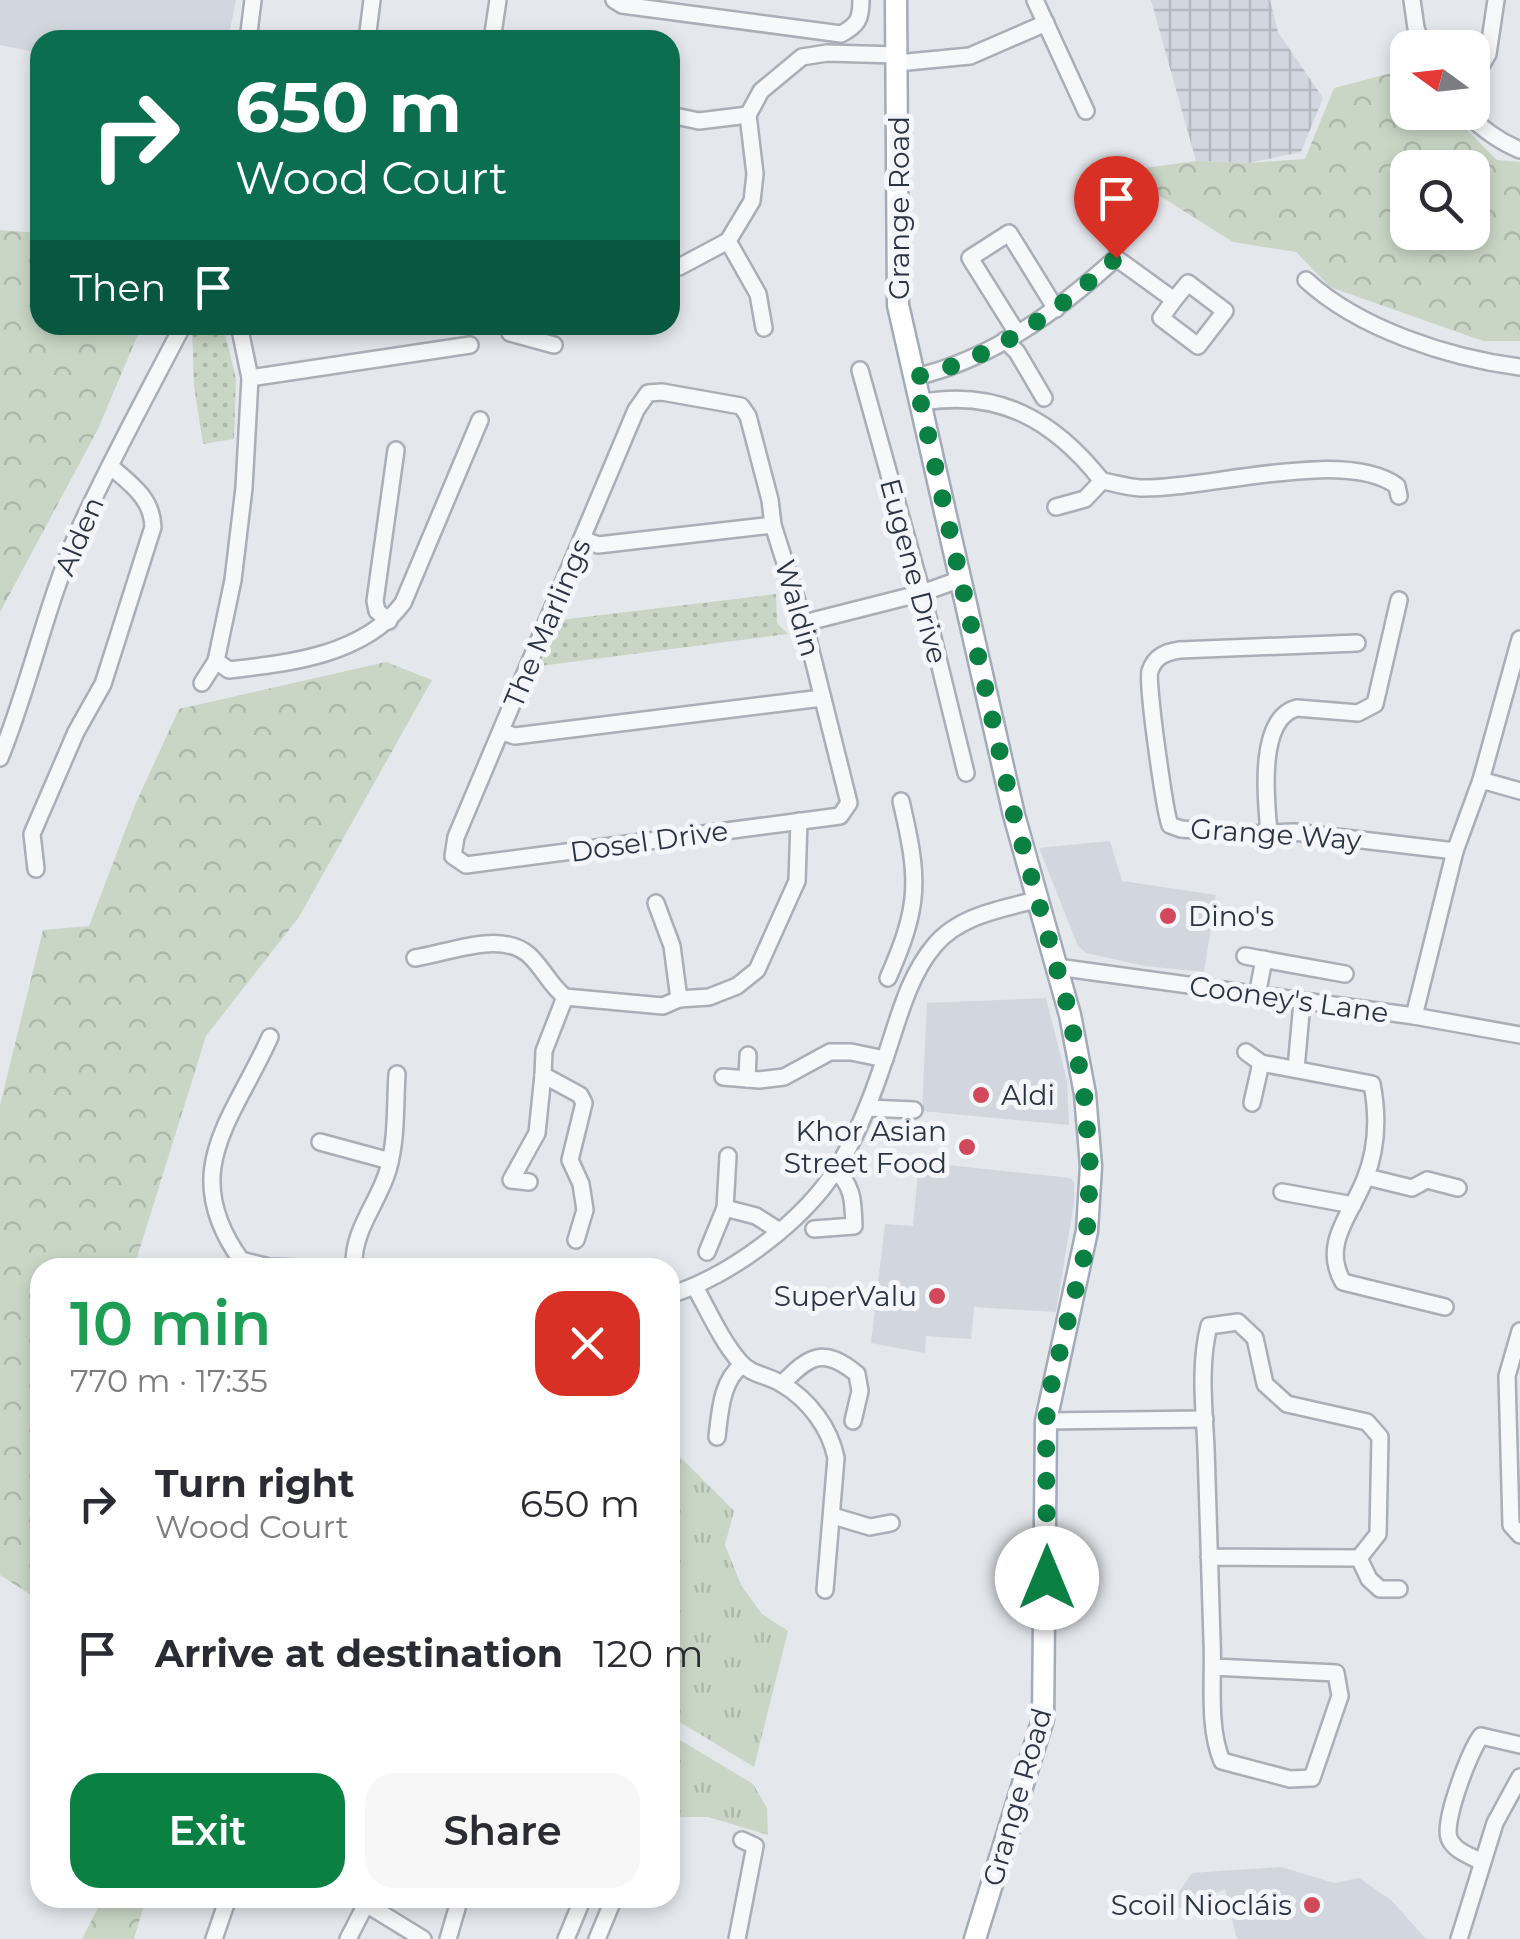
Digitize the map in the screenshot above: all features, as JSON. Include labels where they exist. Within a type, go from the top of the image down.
[{"type":"main road","name":"Grange Road","points":[[896,0],[898,305],[1036,900],[1070,1015],[1084,1090],[1090,1166],[1084,1257],[1050,1390],[1046,1421],[1044,1719],[975,1939]]},
{"type":"street","points":[[249,30],[253,0]]},
{"type":"street","points":[[368,30],[372,0]]},
{"type":"street","points":[[494,30],[498,0]]},
{"type":"street","points":[[614,0],[622,5],[841,34],[861,18],[861,0]]},
{"type":"street","points":[[1035,0],[1086,111]]},
{"type":"street","points":[[1412,0],[1417,30]]},
{"type":"street","points":[[1490,40],[1496,0]]},
{"type":"street","points":[[680,266],[728,241],[752,201],[755,174],[748,115],[761,91],[802,57],[827,53],[897,58],[970,56],[1046,24]]},
{"type":"street","points":[[680,117],[699,121],[748,115]]},
{"type":"street","points":[[1483,130],[1520,150]]},
{"type":"street","points":[[1044,398],[970,258],[1009,234],[1056,308]]},
{"type":"street","points":[[728,241],[758,294],[764,328]]},
{"type":"street","points":[[915,377],[946,370],[1011,336],[1056,308],[1116,258],[1174,300]]},
{"type":"street","points":[[1306,280],[1328,300],[1363,319],[1468,359],[1520,367]]},
{"type":"street","name":"Alden","points":[[0,758],[72,546],[179,335]]},
{"type":"street","points":[[222,666],[244,488],[250,378],[241,335]]},
{"type":"street","points":[[542,335],[554,345]]},
{"type":"street","points":[[250,378],[470,346]]},
{"type":"street","name":"Eugene Drive","points":[[860,370],[922,593],[966,773]]},
{"type":"street","name":"The Marlings","points":[[453,856],[456,837],[636,410],[648,394],[662,392],[742,406]]},
{"type":"street","points":[[919,403],[979,398],[996,403],[1052,431],[1080,453],[1102,482],[1140,488],[1313,470],[1383,476],[1397,486],[1399,496]]},
{"type":"street","name":"Waldin","points":[[742,406],[804,623],[849,803],[846,811]]},
{"type":"street","points":[[202,683],[222,666],[294,663],[371,635],[389,621],[404,600],[480,420]]},
{"type":"street","points":[[389,621],[377,611],[375,601],[396,450]]},
{"type":"street","points":[[36,868],[32,834],[76,732],[103,684],[153,527],[152,510],[138,490],[110,466]]},
{"type":"street","points":[[1056,507],[1085,499],[1102,482]]},
{"type":"street","points":[[583,539],[598,545],[773,525]]},
{"type":"street","points":[[804,623],[961,579]]},
{"type":"street","points":[[1269,832],[1266,768],[1280,719],[1288,710],[1297,708],[1358,713],[1375,704],[1398,600]]},
{"type":"street","points":[[1414,1016],[1455,851],[1516,670],[1520,639]]},
{"type":"street","name":"Grange Way","points":[[1356,642],[1180,650],[1166,652],[1156,660],[1147,684],[1160,755],[1164,809],[1170,825],[1181,829],[1320,834],[1455,851]]},
{"type":"street","points":[[502,732],[515,736],[822,698]]},
{"type":"street","points":[[1481,780],[1520,791]]},
{"type":"street","points":[[29,793],[46,800]]},
{"type":"street","points":[[888,978],[915,903],[916,866],[902,801]]},
{"type":"street","name":"Dosel Drive","points":[[453,856],[466,865],[840,816],[846,811]]},
{"type":"street","points":[[415,958],[497,943],[518,947],[532,957],[553,988],[565,997],[663,1006],[738,986],[757,970],[797,881],[799,821]]},
{"type":"street","points":[[680,1292],[696,1287],[756,1251],[809,1203],[835,1171],[868,1108],[915,975],[936,944],[962,923],[1036,900]]},
{"type":"street","points":[[656,903],[672,946],[679,1000]]},
{"type":"street","points":[[908,924],[936,944]]},
{"type":"street","points":[[1245,956],[1344,974]]},
{"type":"street","points":[[1257,996],[1264,960]]},
{"type":"street","name":"Cooney's Lane","points":[[1056,967],[1414,1016],[1520,1035]]},
{"type":"street","points":[[529,1182],[510,1180],[537,1133],[544,1050],[565,997]]},
{"type":"street","points":[[1296,1069],[1302,1002]]},
{"type":"street","points":[[236,1258],[214,1212],[210,1181],[224,1127],[270,1037]]},
{"type":"street","points":[[723,1077],[784,1077],[830,1052],[885,1059]]},
{"type":"street","points":[[1246,1052],[1261,1063],[1372,1084],[1378,1112],[1366,1176],[1335,1244],[1333,1265],[1343,1282],[1445,1306]]},
{"type":"street","points":[[747,1079],[748,1056]]},
{"type":"street","points":[[1252,1103],[1261,1063]]},
{"type":"street","points":[[353,1258],[360,1228],[390,1161],[397,1074]]},
{"type":"street","points":[[543,1075],[580,1095],[584,1103],[570,1160],[581,1184],[586,1210],[576,1240]]},
{"type":"street","points":[[868,1108],[914,1110]]},
{"type":"street","points":[[320,1142],[390,1161]]},
{"type":"street","points":[[707,1252],[725,1208],[728,1156]]},
{"type":"street","points":[[814,1229],[854,1226],[853,1198],[846,1179],[835,1171]]},
{"type":"street","points":[[1366,1176],[1412,1188],[1427,1180],[1458,1188]]},
{"type":"street","points":[[1282,1192],[1353,1205]]},
{"type":"street","points":[[725,1208],[756,1216],[778,1230]]},
{"type":"street","points":[[696,1287],[720,1334],[742,1365],[782,1384],[832,1437],[836,1458],[833,1516],[824,1590]]},
{"type":"street","points":[[1214,1667],[1336,1673],[1340,1696],[1312,1778],[1290,1779],[1222,1761],[1215,1746],[1204,1345],[1210,1326],[1238,1322],[1255,1338],[1265,1384],[1286,1404],[1367,1422],[1375,1428],[1380,1436],[1378,1534],[1359,1558]]},
{"type":"street","points":[[1520,1331],[1508,1376],[1515,1469],[1511,1525],[1520,1535]]},
{"type":"street","points":[[782,1384],[806,1359],[824,1357],[842,1362],[857,1374],[860,1391],[853,1421]]},
{"type":"street","points":[[716,1437],[727,1384],[742,1365]]},
{"type":"street","points":[[1046,1421],[1205,1419]]},
{"type":"street","points":[[833,1516],[870,1527],[891,1523]]},
{"type":"street","points":[[1209,1557],[1359,1558]]},
{"type":"street","points":[[1359,1558],[1369,1579],[1380,1589],[1399,1590]]},
{"type":"street","points":[[1482,1862],[1458,1850],[1448,1837],[1449,1819],[1473,1746],[1480,1736],[1520,1745]]},
{"type":"street","points":[[1464,1937],[1482,1862],[1520,1778]]},
{"type":"street","points":[[1505,1804],[1520,1813]]},
{"type":"street","points":[[737,1939],[755,1846],[742,1840]]},
{"type":"street","points":[[214,1939],[225,1908]]},
{"type":"street","points":[[348,1939],[361,1908]]},
{"type":"street","points":[[375,1908],[423,1939]]},
{"type":"street","points":[[448,1939],[457,1908]]},
{"type":"street","points":[[566,1939],[579,1908]]},
{"type":"street","points":[[597,1939],[610,1908]]},
{"type":"shaded area","points":[[0,0],[236,0],[230,30],[30,30],[30,51],[0,45]]},
{"type":"shaded area","points":[[1151,0],[1270,0],[1278,32],[1323,98],[1301,152],[1249,163],[1196,161]]},
{"type":"shaded area","points":[[1110,841],[1122,881],[1216,895],[1204,972],[1145,966],[1086,953],[1078,946],[1039,848]]},
{"type":"shaded area","points":[[1046,998],[1067,1081],[1069,1125],[922,1111],[927,1003]]},
{"type":"shaded area","points":[[919,1162],[1071,1178],[1074,1202],[1056,1312],[974,1307],[971,1339],[926,1336],[925,1353],[871,1343],[885,1224],[913,1226]]},
{"type":"shaded area","name":"Scoil Niocláis","points":[[1281,1867],[1334,1883],[1359,1878],[1391,1900],[1426,1939],[1237,1939],[1225,1889],[1174,1910],[1176,1896],[1192,1873]]},
{"type":"green space","points":[[1390,73],[1390,130],[1467,130],[1487,150],[1390,150],[1390,250],[1490,250],[1490,153],[1497,160],[1520,162],[1520,341],[1483,341],[1330,287],[1296,252],[1233,242],[1152,191],[1132,186],[1087,186],[1099,174],[1196,161],[1305,159],[1334,88]]},
{"type":"green space","points":[[0,230],[30,232],[30,335],[138,335],[98,429],[0,612]]},
{"type":"green space","points":[[192,335],[225,335],[236,379],[234,439],[203,444],[194,386]]},
{"type":"green space","points":[[776,594],[777,623],[788,634],[540,666],[560,620]]},
{"type":"green space","points":[[386,662],[432,680],[299,917],[206,1036],[137,1258],[30,1258],[30,1594],[0,1575],[0,1105],[43,930],[89,926],[135,805],[179,709]]},
{"type":"green space","points":[[680,1457],[734,1511],[725,1545],[741,1585],[762,1614],[788,1631],[754,1767],[680,1722]]},
{"type":"green space","points":[[680,1740],[753,1784],[767,1808],[768,1835],[708,1817],[680,1817]]},
{"type":"green space","points":[[98,1908],[143,1908],[134,1939],[82,1939]]},
{"type":"place","name":"Dino's","points":[[1168,916]]},
{"type":"place","name":"Aldi","points":[[981,1095]]},
{"type":"place","name":"Khor Asian Street Food","points":[[967,1147]]},
{"type":"place","name":"SuperValu","points":[[937,1296]]},
{"type":"place","name":"Scoil Niocláis","points":[[1312,1905]]},
{"type":"route","points":[[1047,1578],[1046,1421],[1050,1390],[1084,1257],[1088,1218],[1090,1166],[1084,1094],[1070,1015],[1014,815],[915,377],[946,370],[978,356],[1044,317],[1074,297],[1116,258]]}]
